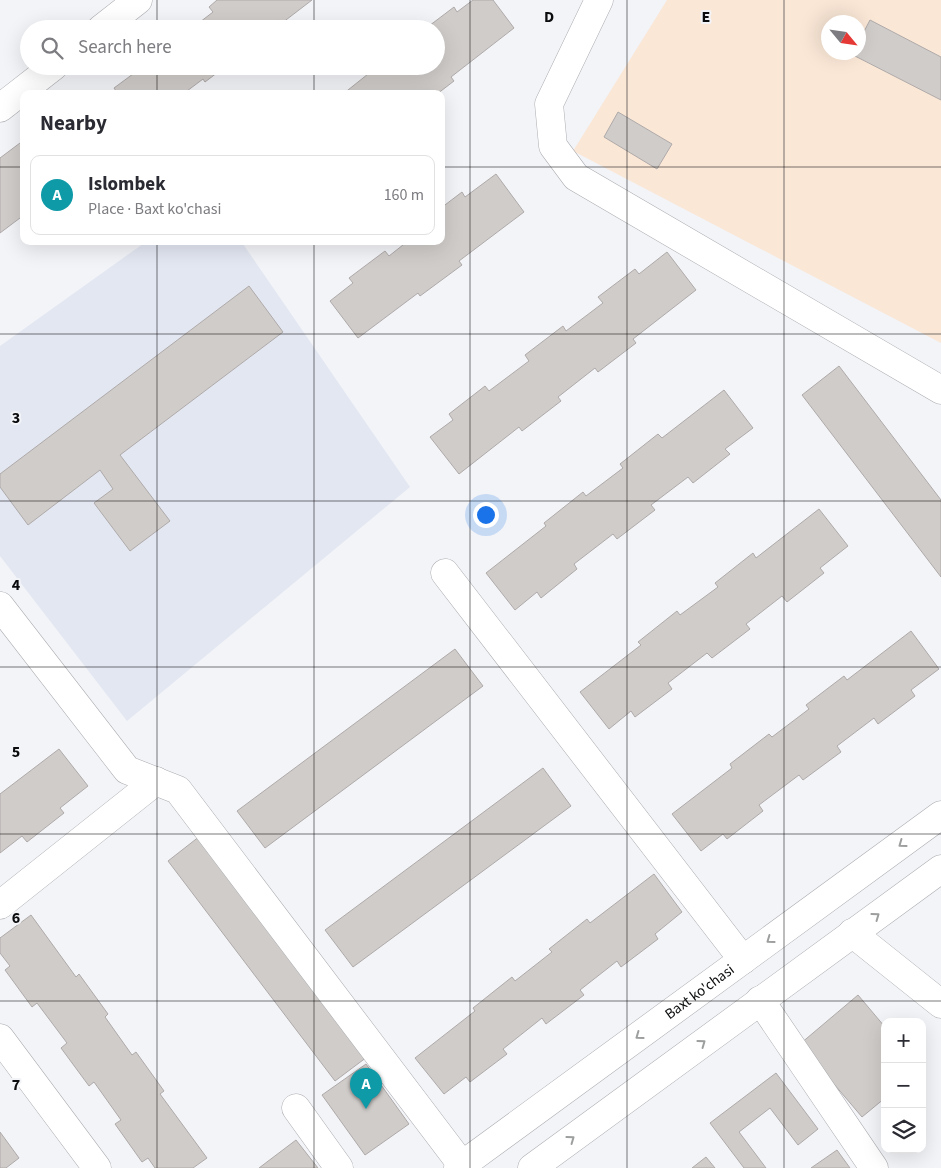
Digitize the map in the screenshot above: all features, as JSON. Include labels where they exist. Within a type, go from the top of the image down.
[{"type":"street","points":[[112,20],[138,0]]},
{"type":"street","points":[[598,0],[549,104],[553,146],[576,177],[941,390]]},
{"type":"street","points":[[23,90],[42,75]]},
{"type":"street","points":[[0,108],[20,92]]},
{"type":"street","points":[[445,573],[743,960]]},
{"type":"street","points":[[0,606],[127,770],[178,790],[460,1167]]},
{"type":"street","points":[[0,905],[156,781]]},
{"type":"street","name":"Baxt ko'chasi","points":[[460,1167],[941,815]]},
{"type":"street","points":[[513,1128],[538,1166],[760,1000],[941,869]]},
{"type":"street","points":[[852,934],[941,1004]]},
{"type":"street","points":[[760,1000],[874,1168]]},
{"type":"street","points":[[0,1038],[97,1168]]},
{"type":"street","points":[[296,1108],[339,1168]]},
{"type":"shaded area","points":[[667,0],[941,0],[941,343],[573,151]]},
{"type":"shaded area","points":[[141,245],[244,245],[410,487],[127,721],[0,556],[0,346]]},
{"type":"building","points":[[217,0],[312,0],[286,20],[203,20],[213,12],[209,7]]},
{"type":"building","points":[[473,0],[493,0],[514,28],[451,77],[454,81],[442,90],[348,90],[367,75],[445,75],[445,20],[437,20],[454,7],[457,12]]},
{"type":"building","points":[[870,20],[941,57],[941,100],[863,60],[866,60],[866,28]]},
{"type":"building","points":[[132,75],[214,75],[205,82],[203,79],[188,90],[115,90],[114,88]]},
{"type":"building","points":[[618,112],[672,144],[657,169],[604,137]]},
{"type":"building","points":[[20,143],[20,218],[0,233],[0,158]]},
{"type":"building","points":[[496,174],[524,212],[459,261],[462,265],[420,296],[418,293],[358,338],[330,301],[353,283],[349,278],[385,251],[389,256],[403,245],[445,245],[445,205],[462,192],[465,197]]},
{"type":"building","points":[[667,252],[696,290],[633,339],[636,343],[598,372],[595,368],[558,397],[561,401],[522,431],[519,427],[459,474],[430,437],[453,420],[449,414],[485,386],[489,391],[529,361],[525,355],[563,326],[566,331],[603,303],[598,297],[635,269],[639,274]]},
{"type":"building","points":[[249,286],[283,332],[120,455],[170,521],[130,551],[94,503],[113,489],[100,470],[28,525],[0,487],[0,474]]},
{"type":"building","points":[[839,366],[941,500],[941,577],[802,395]]},
{"type":"building","points":[[724,390],[753,428],[725,449],[730,454],[693,483],[688,477],[651,505],[655,510],[617,539],[613,534],[574,564],[577,569],[541,598],[537,592],[515,610],[486,573],[546,526],[544,523],[583,492],[586,496],[623,468],[620,464],[658,434],[662,438]]},
{"type":"building","points":[[819,509],[848,546],[820,568],[824,573],[787,602],[782,596],[746,624],[750,629],[712,658],[707,653],[668,683],[672,689],[635,717],[631,711],[609,729],[580,692],[641,645],[638,642],[677,611],[680,615],[718,587],[715,583],[753,553],[756,558]]},
{"type":"building","points":[[911,631],[939,669],[911,690],[915,696],[878,724],[874,718],[837,746],[841,752],[803,780],[799,775],[759,805],[763,811],[727,839],[723,834],[701,851],[672,814],[732,768],[730,764],[769,734],[772,737],[809,709],[806,705],[844,676],[847,680]]},
{"type":"building","points":[[455,649],[483,686],[265,848],[237,811]]},
{"type":"building","points":[[59,749],[88,786],[60,808],[64,813],[27,842],[22,836],[0,853],[0,794]]},
{"type":"building","points":[[543,768],[571,806],[353,967],[325,930]]},
{"type":"building","points":[[200,836],[367,1057],[335,1081],[168,861]]},
{"type":"building","points":[[654,874],[682,912],[655,934],[658,939],[621,967],[617,961],[580,990],[584,995],[546,1024],[542,1018],[503,1049],[507,1054],[470,1082],[466,1077],[444,1094],[415,1058],[475,1011],[473,1008],[512,977],[515,981],[552,952],[549,949],[587,919],[590,923]]},
{"type":"building","points":[[31,915],[76,977],[79,974],[108,1014],[105,1017],[132,1055],[136,1052],[164,1091],[160,1094],[207,1158],[193,1168],[155,1168],[148,1158],[142,1162],[115,1124],[121,1120],[94,1082],[89,1086],[61,1048],[67,1043],[37,1003],[32,1007],[5,970],[10,966],[0,953],[0,938]]},
{"type":"building","points":[[858,995],[881,1022],[881,1101],[862,1117],[800,1044]]},
{"type":"building","points":[[366,1064],[409,1124],[365,1155],[322,1095]]},
{"type":"building","points":[[776,1073],[818,1129],[798,1145],[770,1108],[739,1132],[766,1168],[744,1168],[710,1123]]},
{"type":"building","points":[[0,1132],[19,1158],[6,1168],[0,1168]]},
{"type":"building","points":[[296,1140],[318,1168],[259,1168]]},
{"type":"building","points":[[837,1150],[850,1168],[811,1168]]},
{"type":"building","points":[[706,1157],[715,1168],[692,1168]]},
{"type":"place","name":"Islombek","points":[[366,1109]]}]
